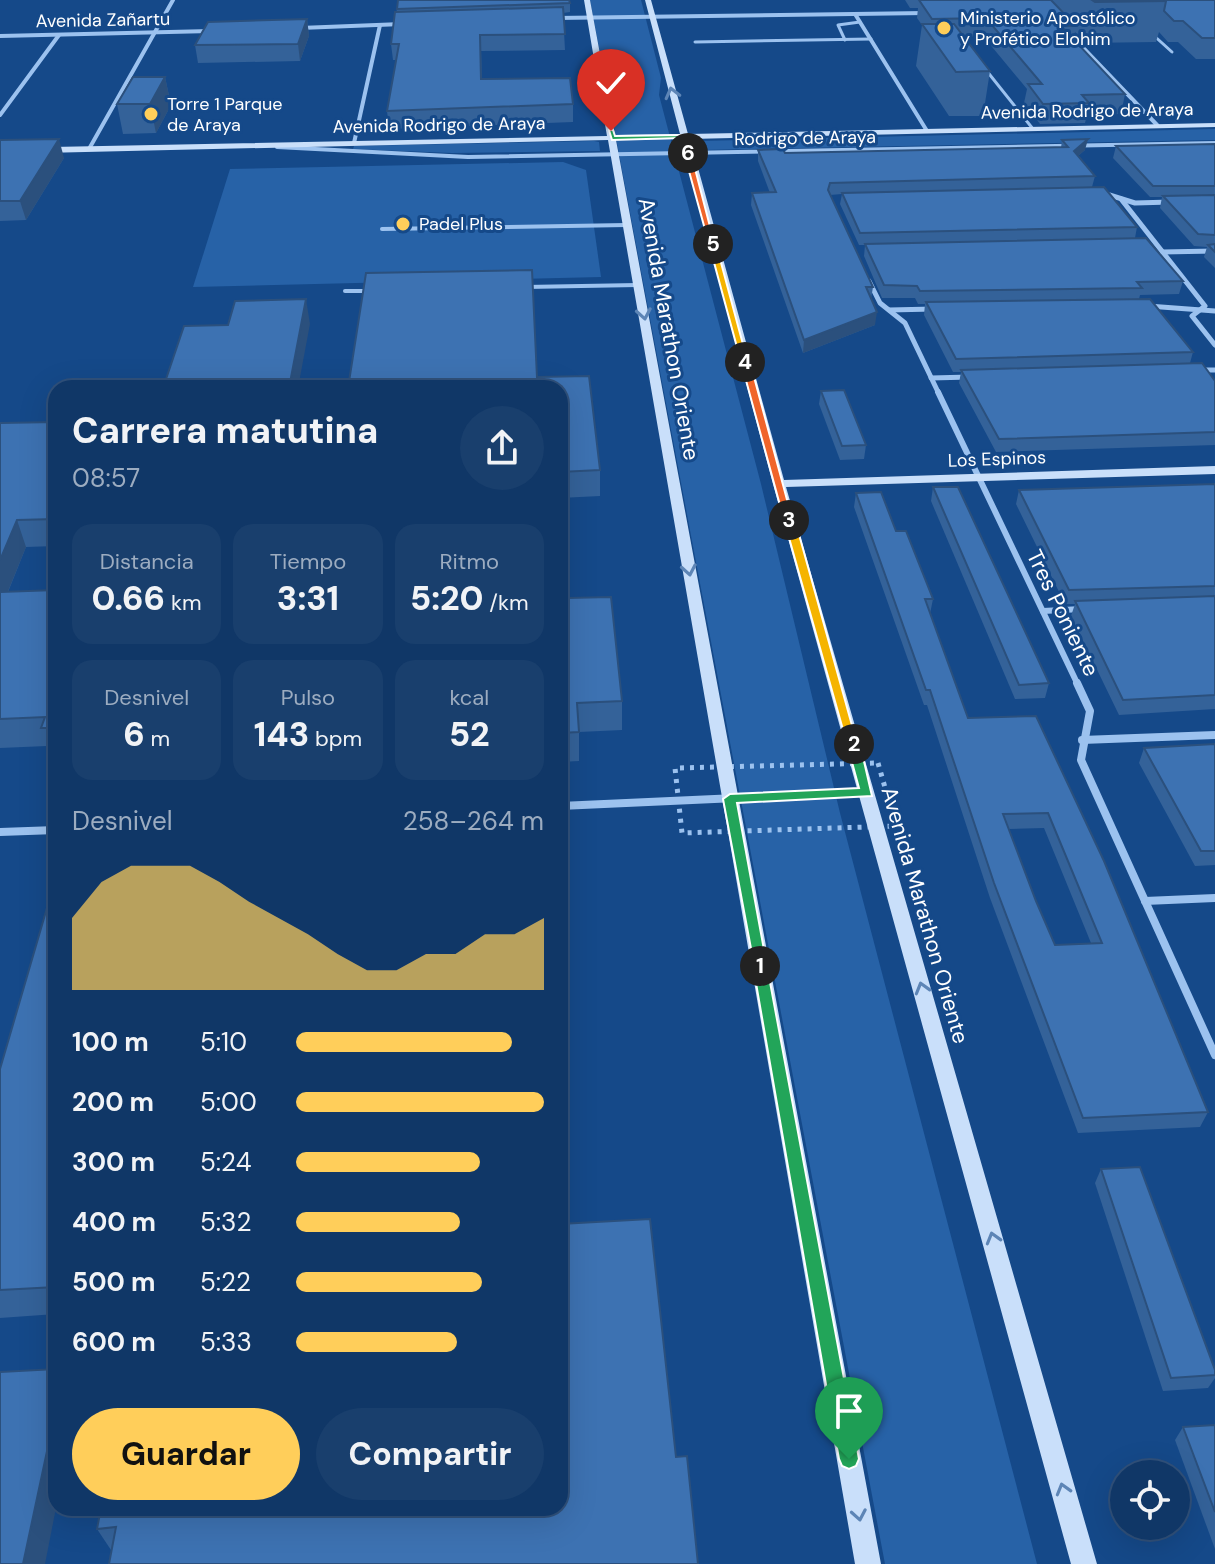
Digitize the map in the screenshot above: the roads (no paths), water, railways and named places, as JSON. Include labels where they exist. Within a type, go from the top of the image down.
[{"type":"main road","name":"Avenida Marathon Oriente","points":[[648,0],[779,484],[1084,1564]]},
{"type":"main road","name":"Avenida Marathon Oriente","points":[[589,9],[868,1564]]},
{"type":"main road","name":"Avenida Rodrigo de Araya","points":[[0,151],[1215,125]]},
{"type":"main road","name":"Los Espinos","points":[[779,484],[1215,470]]},
{"type":"street","points":[[89,149],[173,0]]},
{"type":"street","points":[[546,19],[589,9],[652,16],[933,13]]},
{"type":"street","points":[[855,14],[927,131]]},
{"type":"street","points":[[290,28],[410,24]]},
{"type":"street","points":[[354,143],[380,25]]},
{"type":"street","points":[[1064,28],[1158,126]]},
{"type":"street","name":"Avenida Zañartu","points":[[0,36],[215,31]]},
{"type":"street","points":[[0,115],[59,35]]},
{"type":"street","name":"Rodrigo de Araya","points":[[252,145],[447,156],[615,156],[1215,143]]},
{"type":"street","points":[[1090,193],[1105,193],[1135,203],[1175,202]]},
{"type":"street","points":[[1121,199],[1205,306],[1197,309],[1192,316],[1215,345]]},
{"type":"street","points":[[1140,244],[1156,244]]},
{"type":"street","points":[[1162,252],[1215,251]]},
{"type":"street","name":"Tres Poniente","points":[[866,274],[878,301],[905,323],[1090,711],[1091,720],[1082,740],[1081,760],[1215,1055]]},
{"type":"street","points":[[1145,306],[1215,311]]},
{"type":"street","points":[[889,310],[937,309]]},
{"type":"street","points":[[1183,371],[1215,370]]},
{"type":"street","points":[[931,378],[978,376]]},
{"type":"street","points":[[1043,611],[1090,609]]},
{"type":"street","points":[[1082,740],[1215,735]]},
{"type":"street","points":[[568,806],[867,792]]},
{"type":"street","points":[[0,832],[48,830]]},
{"type":"street","points":[[1145,901],[1215,898]]},
{"type":"lane","points":[[845,40],[838,25],[860,22]]},
{"type":"lane","points":[[1151,26],[1147,30],[1172,52]]},
{"type":"lane","points":[[695,42],[871,39]]},
{"type":"lane","points":[[979,61],[1033,129]]},
{"type":"lane","points":[[382,229],[627,225]]},
{"type":"lane","points":[[515,288],[638,285]]},
{"type":"lane","points":[[345,291],[376,291]]},
{"type":"place","name":"Ministerio Apostólico y Profético Elohim","points":[[944,28]]},
{"type":"place","name":"Torre 1 Parque de Araya","points":[[151,114]]},
{"type":"place","name":"Padel Plus","points":[[403,224]]}]
